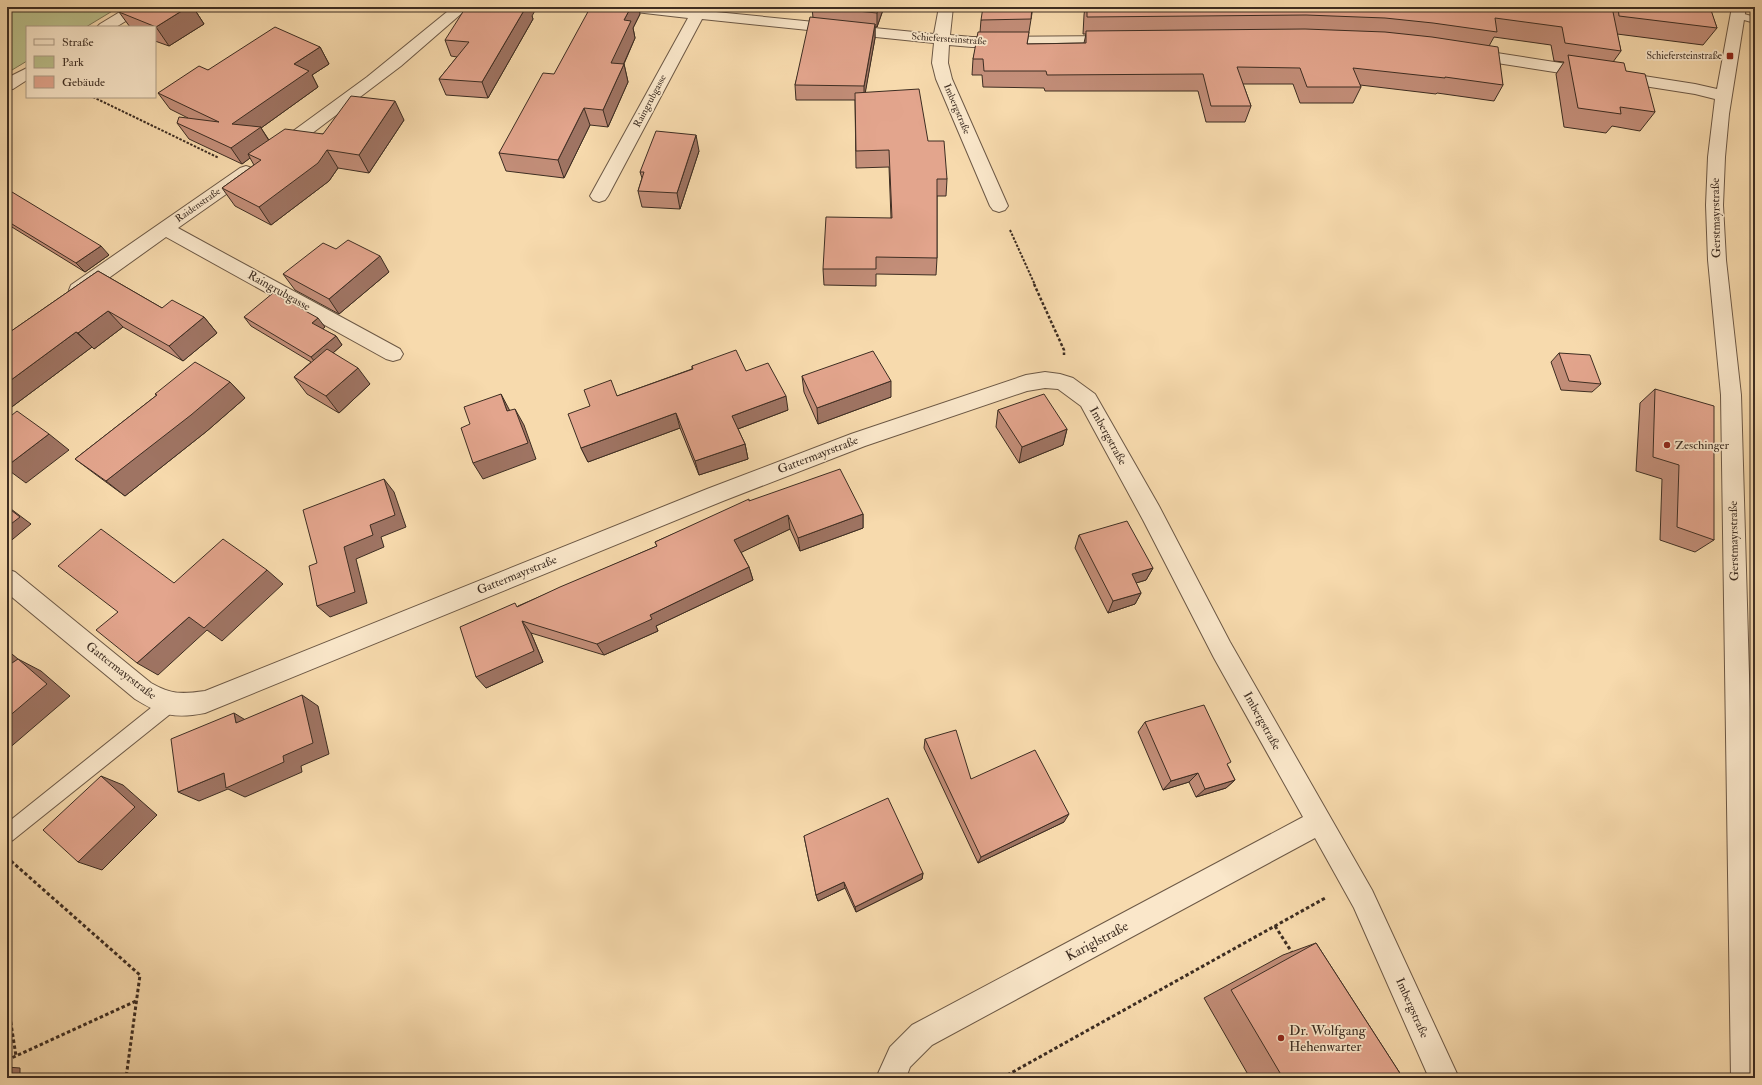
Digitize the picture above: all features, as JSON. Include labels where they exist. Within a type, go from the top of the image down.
[{"type":"street","points":[[107,26],[139,7]]},
{"type":"street","name":"Raidenstraße","points":[[67,298],[354,96],[428,38],[462,7]]},
{"type":"street","name":"Schiefersteinstraße","points":[[627,7],[699,11],[972,42],[1126,40]]},
{"type":"street","name":"Imbergstraße","points":[[946,7],[941,39],[940,63],[944,79],[999,206]]},
{"type":"street","name":"Raingrubgasse","points":[[599,196],[699,11]]},
{"type":"street","name":"Gerstmayrstraße","points":[[1738,11],[1724,96],[1715,178],[1716,249],[1728,354],[1731,395],[1746,1078]]},
{"type":"street","points":[[1460,52],[1695,89],[1724,96]]},
{"type":"street","points":[[7,85],[26,74]]},
{"type":"street","name":"Raingrubgasse","points":[[165,229],[393,354]]},
{"type":"street","name":"Gattermayrstraße","points":[[7,579],[143,692],[168,705],[183,706],[206,702],[715,495],[858,440],[1026,383],[1043,379],[1060,380]]},
{"type":"street","name":"Imbergstraße","points":[[1060,380],[1075,388],[1088,400],[1151,513],[1222,650],[1363,899],[1444,1078]]},
{"type":"street","name":"Kariglstraße","points":[[892,1078],[900,1057],[922,1035],[1319,822]]},
{"type":"lane","points":[[1738,11],[1755,20]]},
{"type":"lane","points":[[7,834],[168,705]]},
{"type":"path","points":[[95,98],[246,172]]},
{"type":"path","points":[[999,206],[1064,350],[1060,380]]},
{"type":"path","points":[[7,858],[140,975],[126,1078]]},
{"type":"path","points":[[1002,1078],[1353,882]]},
{"type":"path","points":[[1274,926],[1296,958]]},
{"type":"path","points":[[7,998],[16,1056]]},
{"type":"path","points":[[7,1060],[136,1001]]},
{"type":"green space","points":[[7,7],[119,7],[88,26],[26,26],[26,62],[7,73]]},
{"type":"building","points":[[126,7],[188,7],[156,27],[119,12]]},
{"type":"building","points":[[466,7],[526,7],[482,82],[439,79],[469,42],[445,40]]},
{"type":"building","points":[[596,7],[631,7],[624,20],[631,21],[611,63],[624,64],[603,110],[584,108],[558,160],[499,153],[543,73],[554,74],[590,8],[595,9]]},
{"type":"building","points":[[818,7],[879,7],[877,13]]},
{"type":"building","points":[[983,7],[1032,7],[1031,19],[981,20]]},
{"type":"building","points":[[1087,7],[1612,7],[1621,51],[1565,43],[1562,27],[1495,18],[1497,32],[1385,18],[1306,15],[1087,17]]},
{"type":"building","points":[[1618,7],[1710,7],[1717,28],[1619,16]]},
{"type":"building","points":[[810,17],[875,24],[864,86],[795,85]]},
{"type":"building","points":[[275,27],[320,47],[294,64],[309,71],[232,124],[261,127],[231,148],[177,123],[179,117],[219,122],[158,93],[199,66],[208,70]]},
{"type":"building","points":[[1305,29],[1385,32],[1432,37],[1498,47],[1503,85],[1445,77],[1353,68],[1361,87],[1307,87],[1300,68],[1237,67],[1251,106],[1211,106],[1203,74],[1047,75],[1046,71],[984,71],[983,59],[973,59],[978,32],[1029,32],[1027,44],[1086,43],[1086,31]]},
{"type":"building","points":[[1568,55],[1624,63],[1626,71],[1645,74],[1655,112],[1620,107],[1621,114],[1578,108]]},
{"type":"building","points":[[919,89],[928,141],[944,141],[947,179],[937,179],[937,258],[876,257],[876,269],[823,269],[826,217],[892,218],[889,150],[856,151],[855,93]]},
{"type":"building","points":[[351,96],[395,101],[359,155],[327,150],[318,163],[259,207],[222,188],[261,160],[248,154],[285,129],[323,134]]},
{"type":"building","points":[[656,131],[696,135],[677,193],[638,191],[644,172],[640,172]]},
{"type":"building","points":[[12,192],[101,246],[76,263],[7,221],[7,199]]},
{"type":"building","points":[[348,240],[380,256],[329,299],[283,274],[323,243],[336,249]]},
{"type":"building","points":[[98,271],[162,308],[172,300],[204,317],[169,346],[108,311],[78,333],[76,332],[7,383],[7,334]]},
{"type":"building","points":[[273,293],[318,318],[312,323],[336,336],[311,357],[244,317]]},
{"type":"building","points":[[327,349],[358,368],[326,396],[294,377]]},
{"type":"building","points":[[736,350],[746,371],[768,363],[786,396],[732,416],[745,444],[695,461],[676,413],[581,448],[568,414],[590,406],[584,390],[611,380],[617,396],[693,369],[692,366]]},
{"type":"building","points":[[873,351],[891,381],[817,408],[802,376]]},
{"type":"building","points":[[1559,353],[1590,355],[1601,384],[1569,381]]},
{"type":"building","points":[[195,362],[230,382],[191,415],[106,481],[75,459],[157,395],[155,394]]},
{"type":"building","points":[[1655,389],[1714,406],[1714,540],[1677,527],[1679,465],[1653,457]]},
{"type":"building","points":[[501,394],[507,411],[515,409],[528,443],[473,463],[461,428],[470,424],[464,407]]},
{"type":"building","points":[[1044,394],[1067,429],[1022,447],[998,410]]},
{"type":"building","points":[[17,411],[49,434],[7,466],[7,419]]},
{"type":"building","points":[[840,469],[863,514],[798,538],[788,515],[734,540],[749,567],[650,615],[652,619],[597,644],[522,621],[534,651],[476,677],[460,627],[515,603],[517,607],[657,546],[655,542],[749,499],[749,501]]},
{"type":"building","points":[[384,479],[395,515],[370,525],[373,535],[344,547],[355,592],[317,606],[309,566],[317,563],[303,510]]},
{"type":"building","points":[[7,507],[20,517],[7,527]]},
{"type":"building","points":[[1127,521],[1153,568],[1132,574],[1141,593],[1113,601],[1079,535]]},
{"type":"building","points":[[101,529],[174,583],[223,539],[267,570],[204,628],[189,617],[137,663],[96,630],[118,612],[58,566]]},
{"type":"building","points":[[7,659],[12,663],[18,659],[47,684],[7,718]]},
{"type":"building","points":[[302,695],[313,743],[283,756],[284,762],[226,788],[224,773],[178,792],[171,739],[234,713],[236,723]]},
{"type":"building","points":[[1204,705],[1231,762],[1227,764],[1235,780],[1205,789],[1198,773],[1171,781],[1145,722]]},
{"type":"building","points":[[956,730],[971,779],[1035,750],[1069,814],[981,857],[925,739]]},
{"type":"building","points":[[101,776],[135,807],[78,862],[43,830]]},
{"type":"building","points":[[888,798],[923,873],[855,907],[844,882],[816,895],[804,836]]},
{"type":"building","points":[[1316,943],[1403,1078],[1283,1078],[1231,990]]},
{"type":"place","name":"Schiefersteinstraße","points":[[1730,56]]},
{"type":"place","name":"Zeschinger","points":[[1667,445]]},
{"type":"place","name":"Dr. Wolfgang Hehenwarter","points":[[1281,1038]]}]
